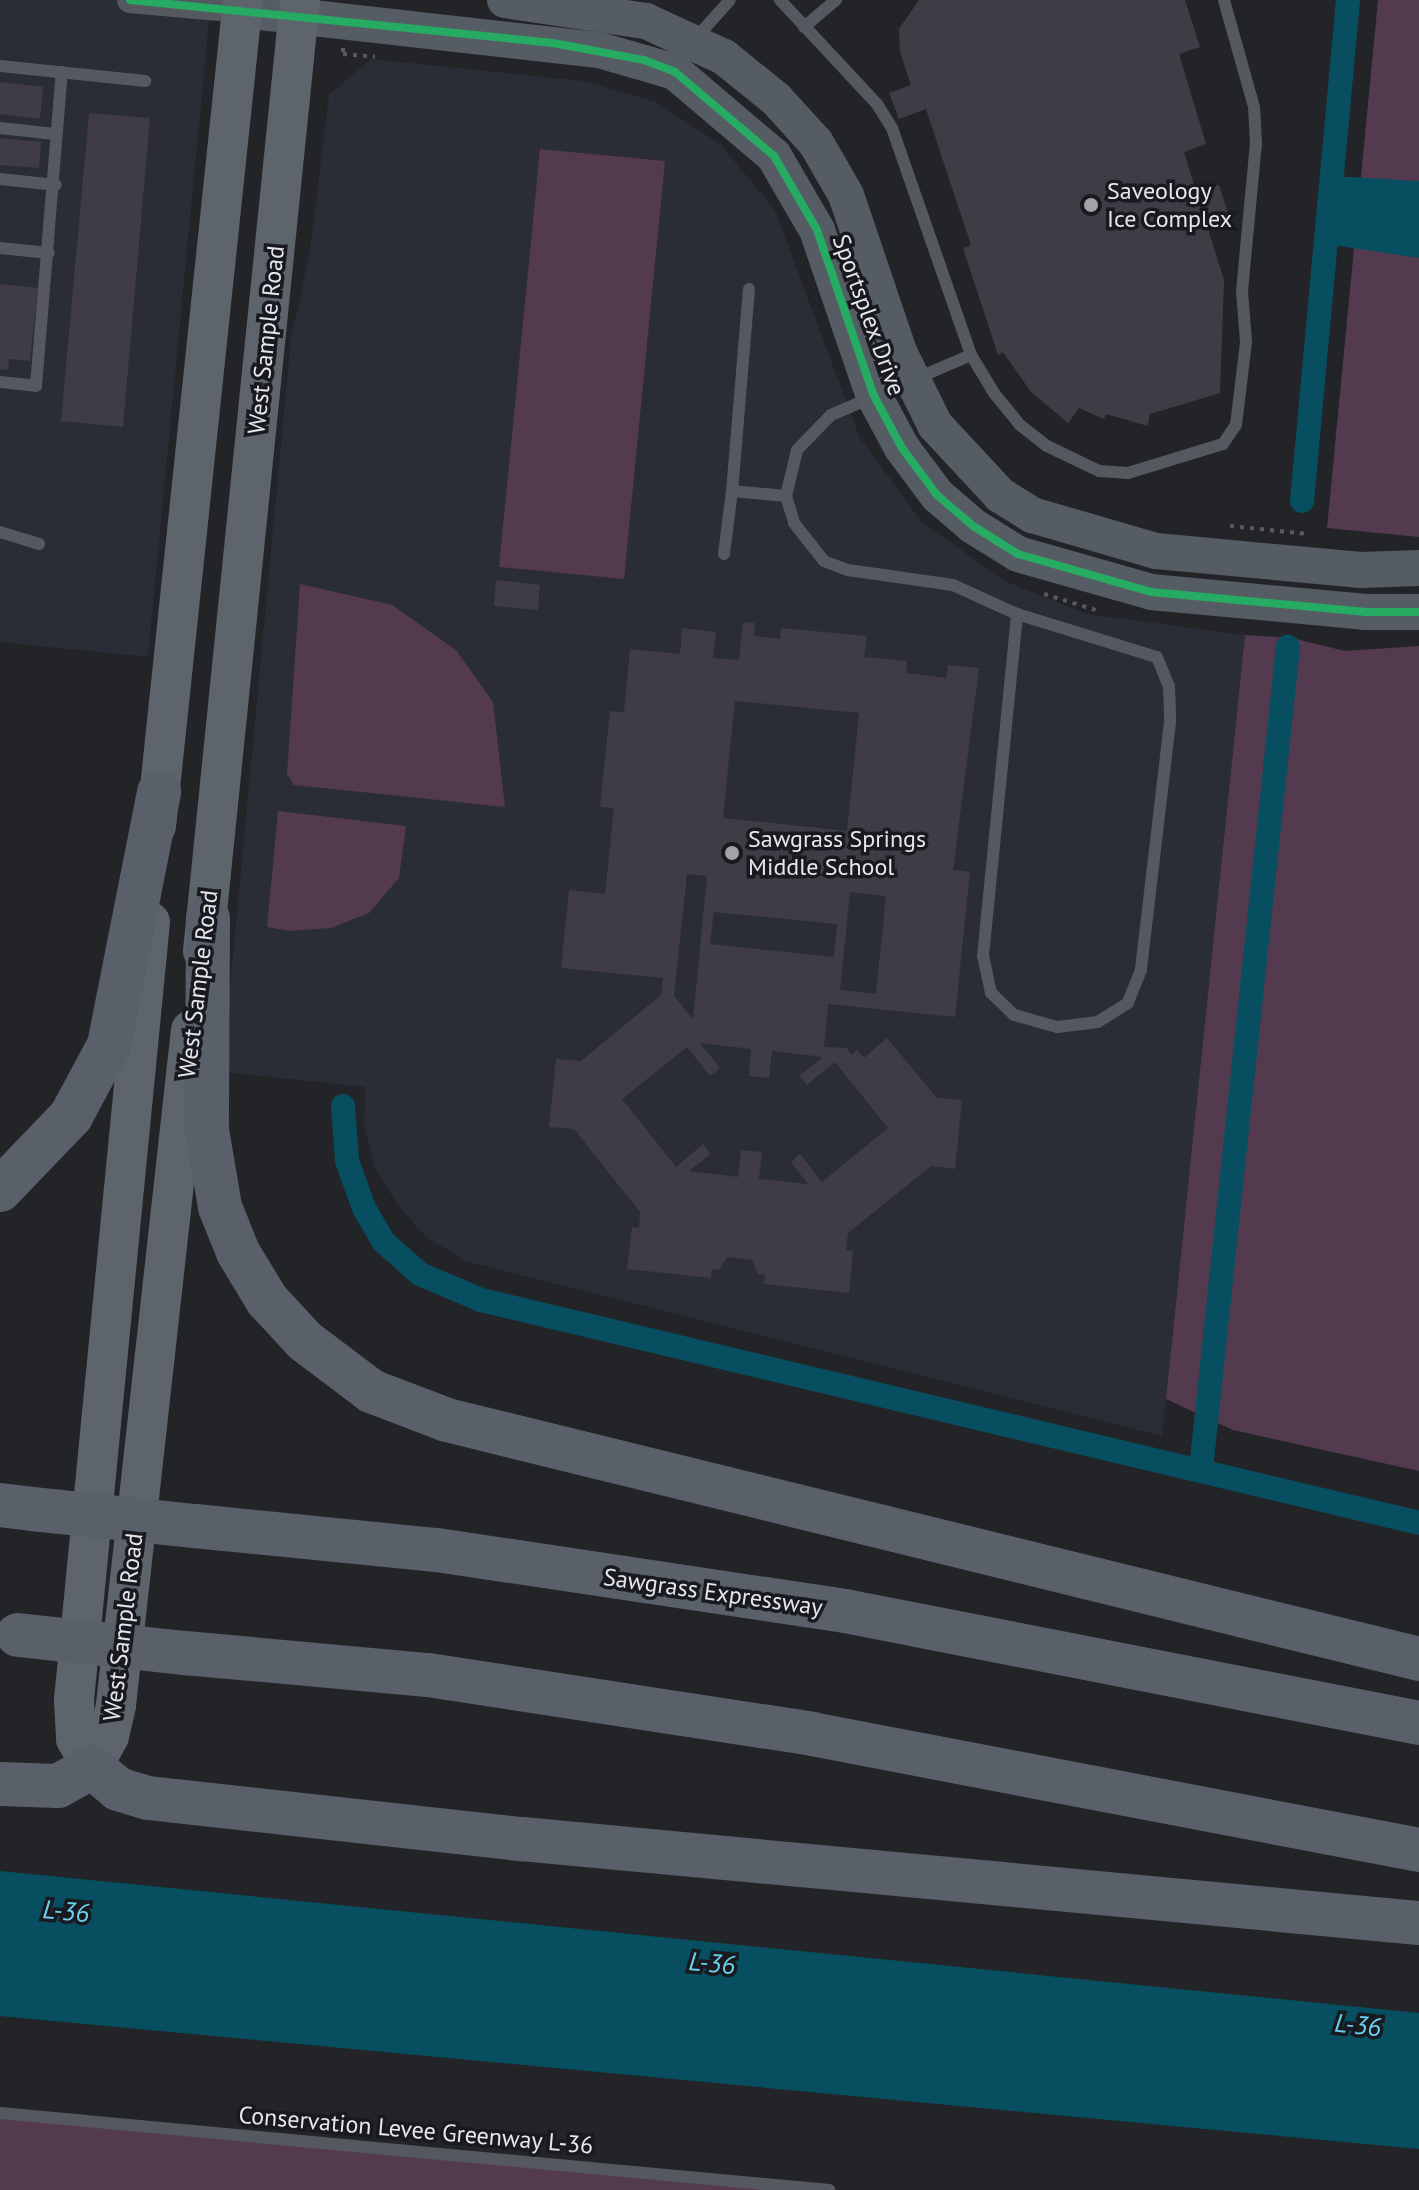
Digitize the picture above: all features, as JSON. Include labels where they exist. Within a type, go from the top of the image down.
[{"type":"highway","points":[[0,1190],[71,1116],[109,1045],[159,792]]},
{"type":"highway","points":[[208,918],[206,1116],[220,1207],[238,1252],[285,1322],[371,1391],[447,1420],[1419,1659]]},
{"type":"highway","name":"Sawgrass Expressway","points":[[16,1507],[437,1550],[845,1611],[1419,1723]]},
{"type":"highway","points":[[9,1635],[428,1675],[812,1734],[1419,1850]]},
{"type":"highway","points":[[0,1784],[58,1786],[92,1767],[118,1789],[148,1798],[522,1839],[1419,1923]]},
{"type":"main road","name":"West Sample Road","points":[[92,1767],[76,1739],[74,1700],[159,792],[242,5]]},
{"type":"main road","name":"West Sample Road","points":[[92,1767],[109,1736],[116,1705],[208,918],[300,8]]},
{"type":"street","points":[[130,0],[242,5]]},
{"type":"street","name":"Sportsplex Drive","points":[[505,0],[646,21],[685,56],[774,156],[817,230],[873,394],[902,448],[937,495],[973,526],[1018,554],[1151,592],[1366,612],[1419,612]]},
{"type":"street","name":"Sportsplex Drive","points":[[242,5],[300,8],[345,22],[599,50],[685,56],[776,99],[816,143],[846,195],[911,378],[935,425],[964,462],[1000,495],[1032,515],[1156,551],[1361,570],[1419,568]]},
{"type":"street","points":[[1018,554],[1032,515]]},
{"type":"lane","points":[[685,56],[730,0]]},
{"type":"lane","points":[[780,0],[877,104],[892,128],[971,355],[1020,425],[1047,446],[1099,471],[1128,473],[1223,444],[1236,425],[1246,342],[1242,291],[1256,144],[1254,107],[1224,0]]},
{"type":"lane","points":[[804,27],[836,0]]},
{"type":"lane","points":[[0,66],[145,81]]},
{"type":"lane","points":[[0,382],[36,386],[56,185],[55,134],[62,72]]},
{"type":"lane","points":[[0,128],[55,134]]},
{"type":"lane","points":[[0,179],[56,185]]},
{"type":"lane","points":[[0,248],[49,253]]},
{"type":"lane","points":[[724,554],[749,289]]},
{"type":"lane","points":[[971,355],[873,394],[814,427],[797,450],[786,496],[794,523],[824,561],[848,570],[953,585],[1017,614],[1157,657],[1169,686],[1170,722],[1141,970],[1128,1003],[1098,1022],[1057,1027],[1014,1015],[991,993],[983,956],[1017,614]]},
{"type":"lane","points":[[732,491],[786,496]]},
{"type":"lane","points":[[0,532],[39,544]]},
{"type":"lane","name":"Conservation Levee Greenway L-36","points":[[0,2113],[829,2190]]},
{"type":"path","points":[[345,22],[343,54],[388,58]]},
{"type":"path","points":[[1039,591],[1099,611]]},
{"type":"shaded area","points":[[0,0],[211,0],[148,657],[0,642]]},
{"type":"shaded area","points":[[1378,0],[1419,0],[1419,537],[1327,528]]},
{"type":"shaded area","name":"Sawgrass Springs Middle School","points":[[371,59],[584,81],[656,102],[720,144],[775,210],[860,438],[922,522],[1005,581],[1087,614],[1245,635],[1162,1436],[465,1261],[425,1236],[397,1204],[375,1168],[364,1124],[365,1087],[222,1072],[291,338],[309,257],[329,95]]},
{"type":"shaded area","points":[[540,149],[665,161],[624,579],[499,567]]},
{"type":"shaded area","points":[[300,584],[392,605],[456,650],[493,702],[505,807],[294,785],[287,774]]},
{"type":"shaded area","points":[[1245,635],[1292,638],[1345,651],[1419,646],[1419,1471],[1233,1430],[1166,1399]]},
{"type":"shaded area","points":[[278,811],[406,826],[399,878],[369,913],[331,928],[289,931],[267,927]]},
{"type":"shaded area","points":[[0,2113],[829,2190],[0,2190]]},
{"type":"water","points":[[1332,176],[1419,181],[1419,258],[1326,244]]},
{"type":"water","name":"L-36","points":[[0,1871],[1419,2013],[1419,2149],[0,2016]]},
{"type":"building","name":"Saveology Ice Complex","points":[[919,0],[1185,0],[1200,47],[1179,54],[1206,144],[1184,152],[1196,191],[1219,185],[1230,220],[1207,226],[1224,280],[1220,393],[1150,414],[1148,426],[1106,414],[1104,419],[1079,408],[1068,423],[1031,392],[1003,352],[998,355],[963,248],[971,245],[926,109],[899,119],[889,93],[911,85],[900,52],[899,29]]},
{"type":"building","points":[[0,82],[43,87],[40,119],[0,114]]},
{"type":"building","points":[[89,113],[150,118],[123,427],[61,421]]},
{"type":"building","points":[[0,138],[41,142],[39,168],[0,165]]},
{"type":"building","points":[[0,284],[38,288],[30,361],[9,359],[8,370],[0,369]]},
{"type":"building","points":[[496,580],[540,585],[538,610],[494,606]]},
{"type":"building","points":[[743,622],[755,623],[754,636],[780,639],[781,628],[867,636],[864,657],[907,661],[906,673],[946,678],[948,665],[979,668],[953,870],[970,872],[955,1017],[828,1004],[824,1047],[847,1048],[851,1055],[857,1050],[864,1058],[887,1038],[937,1098],[962,1100],[955,1169],[931,1166],[848,1233],[846,1250],[853,1251],[849,1293],[764,1284],[765,1275],[758,1274],[752,1260],[727,1257],[719,1270],[712,1269],[711,1278],[627,1269],[632,1227],[639,1228],[640,1212],[574,1129],[549,1127],[556,1059],[581,1061],[661,995],[663,978],[561,968],[569,890],[605,894],[614,808],[600,807],[610,711],[624,712],[630,649],[680,654],[682,628],[716,632],[713,658],[739,660]],"holes":[[[735,701],[859,713],[847,831],[723,818]],[[687,874],[707,876],[693,1019],[674,996]],[[850,892],[886,896],[876,994],[840,990]],[[714,912],[837,924],[834,957],[710,944]],[[700,1043],[751,1049],[749,1076],[769,1078],[772,1051],[823,1057],[799,1076],[807,1085],[835,1062],[888,1128],[822,1182],[800,1154],[791,1162],[808,1184],[759,1179],[762,1152],[741,1150],[738,1177],[689,1171],[711,1154],[703,1144],[676,1167],[622,1099],[687,1047],[710,1076],[720,1068]]]},
{"type":"waterway","points":[[1302,501],[1348,0]]},
{"type":"waterway","points":[[1201,1469],[1288,647]]},
{"type":"waterway","points":[[343,1106],[347,1161],[364,1208],[384,1242],[420,1274],[481,1300],[1419,1523]]},
{"type":"cycle path","points":[[130,0],[553,43],[644,60],[675,72],[774,156],[817,230],[873,394],[902,448],[937,495],[973,526],[1018,554],[1151,592],[1366,612],[1419,612]]},
{"type":"place","name":"Saveology Ice Complex","points":[[1091,205]]},
{"type":"place","name":"Sawgrass Springs Middle School","points":[[732,853]]}]
